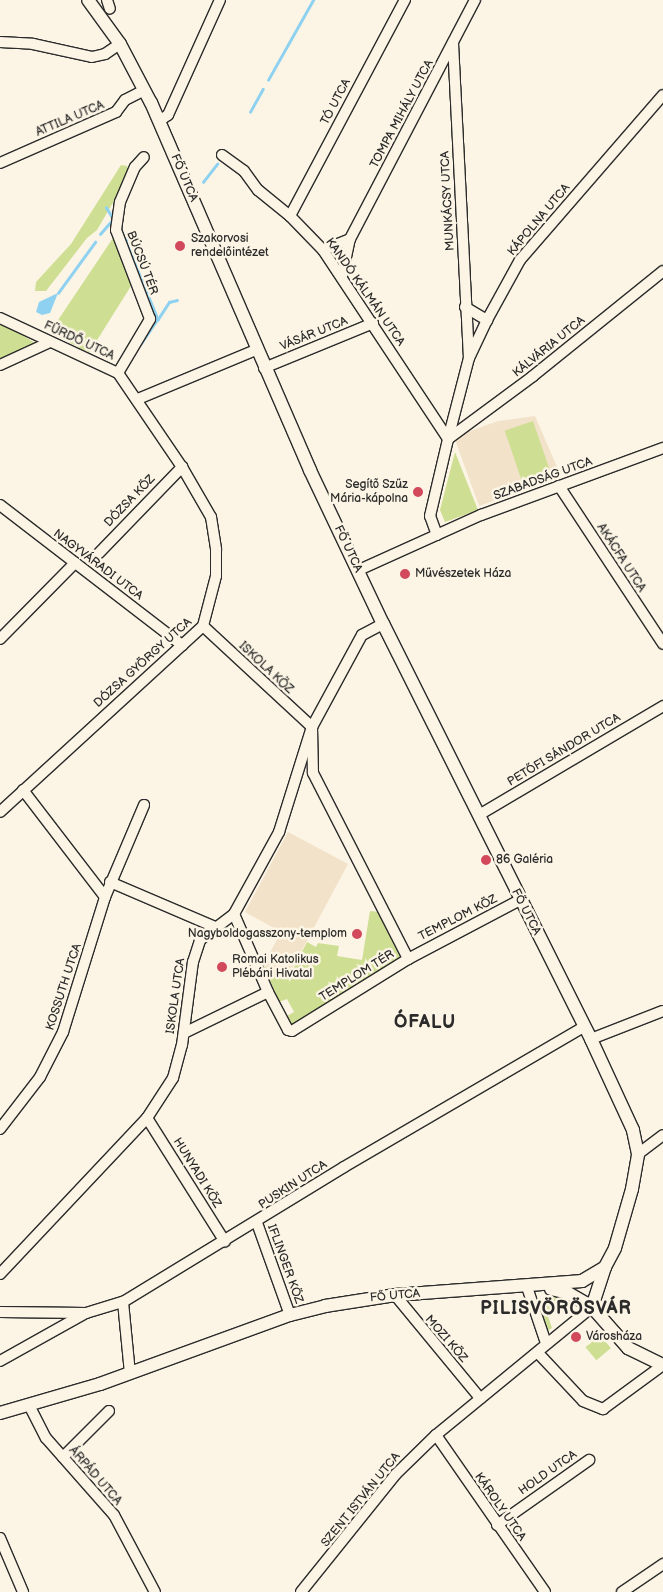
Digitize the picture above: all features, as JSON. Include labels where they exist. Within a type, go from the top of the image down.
[{"type":"main road","name":"FŐ UTCA","points":[[0,1413],[130,1374],[290,1315],[395,1295],[531,1287],[582,1281],[605,1267],[621,1231],[638,1154],[633,1130],[585,1026],[520,900],[383,624],[264,368],[218,254],[159,121],[120,44],[88,0]]},
{"type":"main road","points":[[591,1304],[605,1267]]},
{"type":"main road","points":[[582,1281],[590,1289],[591,1304]]},
{"type":"main road","points":[[531,1287],[568,1293],[591,1304],[628,1348],[663,1365]]},
{"type":"street","points":[[159,121],[168,115],[220,0]]},
{"type":"street","name":"TÓ UTCA","points":[[290,216],[405,0]]},
{"type":"street","name":"TOMPA MIHÁLY UTCA","points":[[342,276],[350,239],[475,0]]},
{"type":"street","points":[[0,42],[33,44],[92,56],[105,54],[120,44]]},
{"type":"street","name":"MUNKÁCSY UTCA","points":[[453,43],[469,358]]},
{"type":"street","name":"ATTILA UTCA","points":[[0,163],[116,112],[125,100],[144,90]]},
{"type":"street","name":"KÁPOLNA UTCA","points":[[435,536],[430,516],[448,439],[469,358],[487,320],[520,260],[663,94]]},
{"type":"street","name":"KANDÓ KÁLMÁN UTCA","points":[[222,154],[244,171],[258,190],[290,216],[323,250],[342,276],[448,439]]},
{"type":"street","name":"BÚCSÚ TÉR","points":[[118,373],[150,319],[116,230],[117,215],[134,167],[144,157]]},
{"type":"street","points":[[323,250],[350,239]]},
{"type":"street","name":"KÁLVÁRIA UTCA","points":[[448,439],[533,376],[663,271]]},
{"type":"street","points":[[465,307],[487,320]]},
{"type":"street","name":"FÜRDŐ UTCA","points":[[0,318],[118,373],[138,399]]},
{"type":"street","name":"VÁSÁR UTCA","points":[[264,368],[373,323]]},
{"type":"street","points":[[0,365],[50,342]]},
{"type":"street","points":[[138,399],[256,350]]},
{"type":"street","name":"DÓZSA GYÖRGY UTCA","points":[[0,812],[203,626],[216,576],[215,533],[210,518],[182,467],[138,399]]},
{"type":"street","name":"SZABADSÁG UTCA","points":[[359,570],[435,536],[559,486],[663,448]]},
{"type":"street","name":"DÓZSA KÖZ","points":[[98,553],[182,467]]},
{"type":"street","name":"AKÁCFA UTCA","points":[[559,486],[663,644]]},
{"type":"street","name":"NAGYVÁRADI UTCA","points":[[0,505],[182,645]]},
{"type":"street","points":[[0,639],[75,563]]},
{"type":"street","name":"ISKOLA UTCA","points":[[0,1274],[147,1118],[173,1078],[184,1033],[196,951],[200,940],[234,914],[278,832],[312,727],[362,635],[383,624]]},
{"type":"street","name":"ISKOLA KÖZ","points":[[203,626],[312,727]]},
{"type":"street","name":"PETŐFI SÁNDOR UTCA","points":[[479,815],[663,706]]},
{"type":"street","name":"TEMPLOM TÉR","points":[[234,914],[268,992],[288,1030],[292,1031],[408,958],[313,774],[312,727]]},
{"type":"street","points":[[23,790],[105,897]]},
{"type":"street","name":"KOSSUTH UTCA","points":[[0,1129],[40,1077],[63,1032],[110,882],[144,804]]},
{"type":"street","points":[[110,882],[215,927]]},
{"type":"street","name":"TEMPLOM KÖZ","points":[[408,958],[520,900]]},
{"type":"street","points":[[184,1033],[268,992]]},
{"type":"street","points":[[591,1039],[663,1011]]},
{"type":"street","name":"PUSKIN UTCA","points":[[0,1312],[86,1313],[122,1302],[257,1223],[344,1167],[585,1026]]},
{"type":"street","name":"HUNYADI KÖZ","points":[[147,1118],[225,1242]]},
{"type":"street","points":[[638,1154],[663,1135]]},
{"type":"street","name":"IFLINGER KÖZ","points":[[257,1223],[290,1315]]},
{"type":"street","points":[[531,1287],[546,1343]]},
{"type":"street","name":"MOZI KÖZ","points":[[395,1295],[480,1398]]},
{"type":"street","points":[[122,1302],[130,1374]]},
{"type":"street","name":"SZENT ISTVÁN UTCA","points":[[301,1592],[396,1474],[436,1435],[538,1353],[546,1343],[591,1304]]},
{"type":"street","points":[[0,1361],[86,1313]]},
{"type":"street","points":[[538,1353],[583,1401],[603,1409],[663,1365]]},
{"type":"street","name":"ÁRPÁD UTCA","points":[[29,1405],[46,1438],[114,1515],[154,1592]]},
{"type":"street","points":[[63,1457],[109,1411]]},
{"type":"street","name":"KÁROLY UTCA","points":[[436,1435],[545,1592]]},
{"type":"street","name":"HOLD UTCA","points":[[497,1525],[589,1460]]},
{"type":"street","points":[[0,1538],[23,1592]]},
{"type":"street","points":[[622,1592],[663,1564]]},
{"type":"shaded area","points":[[535,416],[561,476],[479,506],[454,437],[498,421]]},
{"type":"shaded area","points":[[288,832],[348,864],[287,978],[263,965],[281,932],[245,912]]},
{"type":"green space","points":[[121,165],[127,166],[129,175],[97,230],[87,238],[46,291],[35,291],[36,282],[71,244]]},
{"type":"green space","points":[[113,238],[131,286],[89,353],[50,332]]},
{"type":"green space","points":[[0,321],[35,343],[34,346],[0,361]]},
{"type":"green space","points":[[533,421],[552,475],[523,485],[505,431]]},
{"type":"green space","points":[[455,452],[478,510],[445,522],[440,510]]},
{"type":"green space","points":[[370,911],[379,912],[402,957],[291,1025],[287,1016],[294,1012],[287,999],[279,1002],[264,966],[288,979],[307,942],[316,947],[318,943],[339,946],[337,956],[362,960]]},
{"type":"green space","points":[[557,1296],[576,1304],[568,1308],[558,1304],[550,1308],[548,1316],[552,1328],[547,1331],[537,1300]]},
{"type":"green space","points":[[600,1335],[611,1348],[596,1360],[585,1347]]},
{"type":"water","points":[[58,293],[50,313],[42,315],[36,312],[39,302]]},
{"type":"waterway","points":[[268,80],[313,0]]},
{"type":"waterway","points":[[250,112],[263,89]]},
{"type":"waterway","points":[[203,182],[217,164]]},
{"type":"waterway","points":[[100,234],[113,219],[106,208]]},
{"type":"waterway","points":[[120,227],[158,319],[141,344]]},
{"type":"waterway","points":[[126,240],[131,232]]},
{"type":"waterway","points":[[58,293],[95,242]]},
{"type":"waterway","points":[[158,319],[169,302],[177,300]]},
{"type":"place","name":"Szakorvosi rendelőintézet","points":[[180,246]]},
{"type":"place","name":"Segítő Szűz Mária-kápolna","points":[[418,492]]},
{"type":"place","name":"Művészetek Háza","points":[[405,574]]},
{"type":"place","name":"86 Galéria","points":[[486,860]]},
{"type":"place","name":"Nagyboldogasszony-templom","points":[[357,934]]},
{"type":"place","name":"Romai Katolikus Plébáni Hivatal","points":[[222,967]]},
{"type":"place","name":"Városháza","points":[[576,1337]]},
{"type":"district","name":"ÓFALU","points":[[425,1023]]},
{"type":"district","name":"PILISVÖRÖSVÁR","points":[[556,1309]]}]
